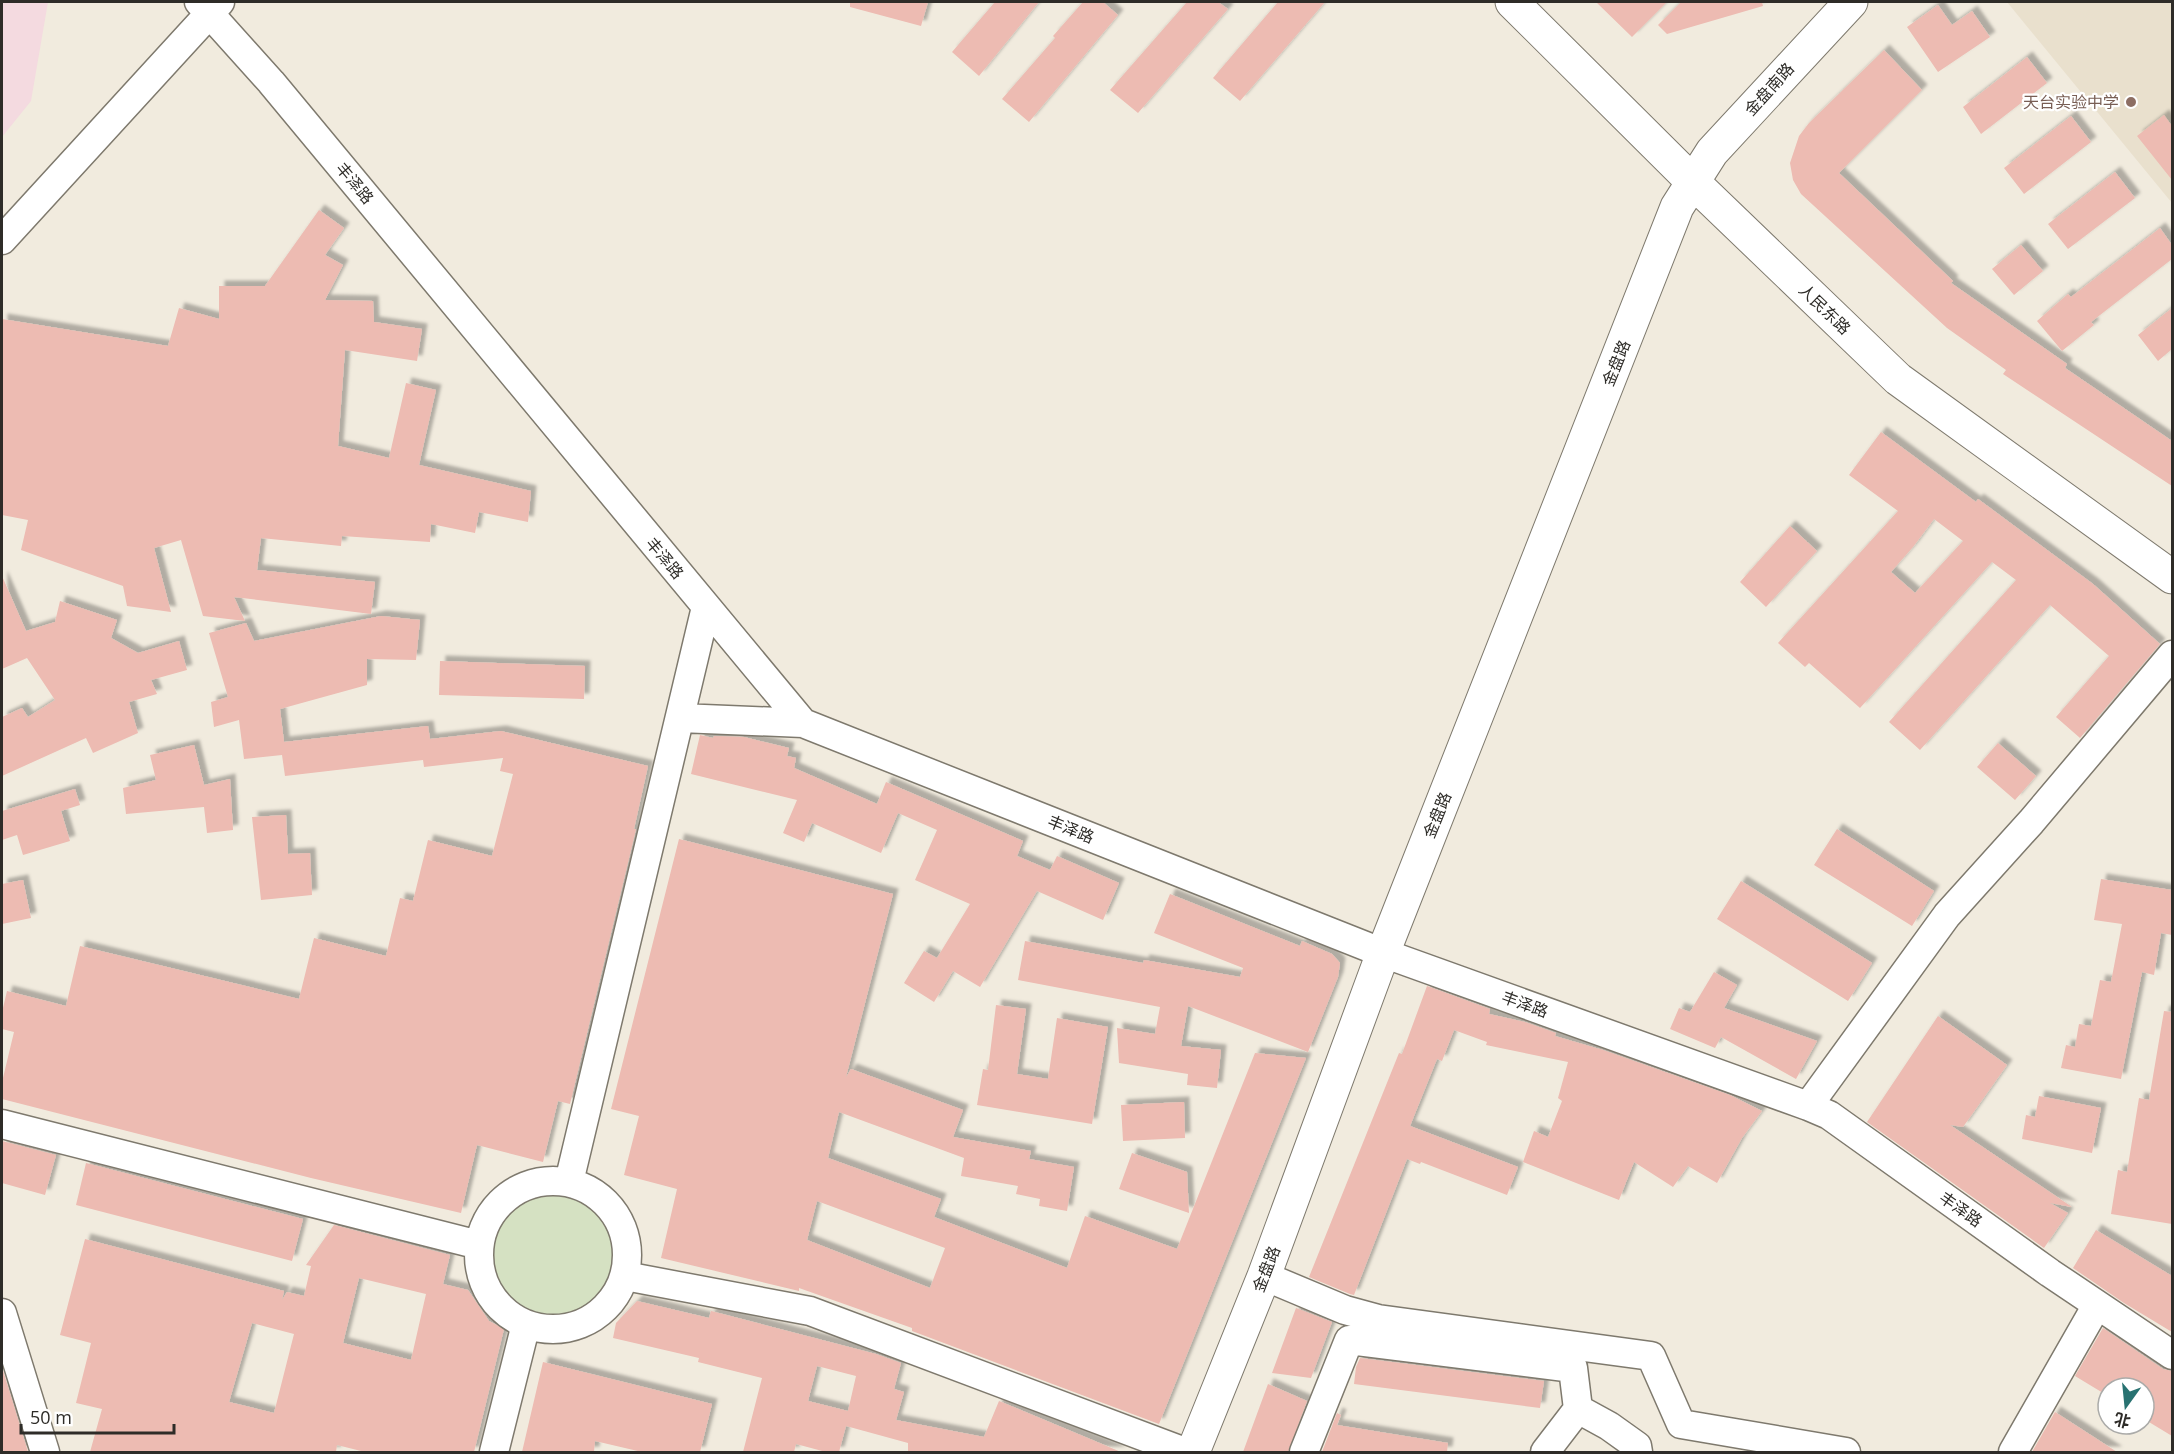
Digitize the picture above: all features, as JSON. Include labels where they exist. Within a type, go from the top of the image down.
[{"type":"main road","name":"人民东路","points":[[1512,2],[1692,181],[1898,379],[2172,577]]},
{"type":"main road","name":"金盘南路","points":[[1692,181],[1712,152],[1851,2]]},
{"type":"main road","name":"金盘路","points":[[1193,1452],[1264,1276],[1383,953],[1677,207],[1692,181]]},
{"type":"street","points":[[2,240],[210,6]]},
{"type":"street","name":"丰泽路","points":[[210,6],[803,723],[1383,953],[1829,1115],[2097,1305],[2172,1355]]},
{"type":"street","points":[[569,1182],[706,608]]},
{"type":"street","points":[[1808,1106],[1947,915],[2031,822],[2172,655]]},
{"type":"street","points":[[680,718],[803,723]]},
{"type":"street","points":[[2,1124],[479,1245]]},
{"type":"street","points":[[544,1181],[569,1182],[591,1191],[610,1207],[623,1227],[628,1251],[625,1276],[614,1298],[590,1319],[575,1326],[550,1329],[526,1324],[505,1311],[489,1293],[480,1269],[479,1245],[487,1222],[501,1202],[521,1188],[544,1181]]},
{"type":"street","points":[[625,1276],[810,1311],[1185,1452]]},
{"type":"street","points":[[1264,1276],[1345,1310],[1378,1319],[1651,1356],[1681,1424],[1846,1452]]},
{"type":"street","points":[[2013,1452],[2097,1305]]},
{"type":"street","points":[[2,1313],[45,1452]]},
{"type":"street","points":[[494,1452],[526,1324]]},
{"type":"street","points":[[1304,1452],[1349,1340],[1573,1368],[1578,1409],[1545,1452]]},
{"type":"street","points":[[1578,1409],[1609,1426],[1637,1446],[1638,1452]]},
{"type":"shaded area","points":[[2,2],[48,2],[31,101],[2,137]]},
{"type":"shaded area","name":"天台实验中学","points":[[2007,2],[2172,2],[2172,203]]},
{"type":"green space","points":[[553,1181],[581,1187],[605,1203],[621,1227],[627,1255],[621,1283],[605,1307],[581,1323],[553,1329],[525,1323],[501,1307],[485,1283],[479,1255],[485,1227],[501,1203],[525,1187]]},
{"type":"building","points":[[850,2],[928,2],[921,26],[850,7]]},
{"type":"building","points":[[995,2],[1039,2],[979,76],[952,52]]},
{"type":"building","points":[[1083,2],[1103,2],[1118,15],[1029,122],[1002,99]]},
{"type":"building","points":[[1187,2],[1218,2],[1228,9],[1138,113],[1110,90]]},
{"type":"building","points":[[1278,2],[1325,2],[1240,101],[1213,78]]},
{"type":"building","points":[[1596,2],[1667,2],[1632,37]]},
{"type":"building","points":[[1681,2],[1762,2],[1763,6],[1667,34],[1658,25]]},
{"type":"building","points":[[1938,5],[1952,25],[1972,11],[1990,37],[1938,72],[1907,27]]},
{"type":"building","points":[[1884,50],[1922,90],[1839,173],[1953,281],[1951,283],[2067,364],[2065,368],[2172,441],[2172,486],[2003,374],[2006,370],[1947,328],[1801,194],[1793,180],[1790,163],[1799,136],[1809,123]]},
{"type":"building","points":[[2027,57],[2047,83],[1981,134],[1963,107]]},
{"type":"building","points":[[2164,115],[2172,126],[2172,180],[2137,136]]},
{"type":"building","points":[[2071,116],[2091,142],[2024,194],[2004,168]]},
{"type":"building","points":[[2115,172],[2135,198],[2068,249],[2048,224]]},
{"type":"building","points":[[319,210],[344,228],[325,255],[343,265],[325,300],[373,301],[374,322],[422,329],[417,361],[345,350],[338,446],[389,458],[406,383],[436,390],[419,465],[531,491],[528,522],[479,512],[475,533],[431,524],[430,542],[342,536],[341,546],[261,538],[257,570],[375,582],[371,614],[234,597],[245,621],[203,616],[181,540],[154,548],[171,612],[127,606],[123,586],[21,550],[28,520],[2,515],[2,319],[168,346],[179,308],[219,319],[219,286],[265,286]]},
{"type":"building","points":[[2160,228],[2172,245],[2172,259],[2091,322],[2094,325],[2062,351],[2037,321],[2068,294],[2071,297]]},
{"type":"building","points":[[2021,245],[2043,271],[2014,295],[1992,269]]},
{"type":"building","points":[[2172,308],[2172,349],[2158,361],[2138,335]]},
{"type":"building","points":[[1881,432],[1976,502],[1978,499],[2093,584],[2160,644],[2080,738],[2056,717],[2109,656],[2050,605],[1920,750],[1889,722],[2016,580],[1992,562],[1860,708],[1809,663],[1805,667],[1778,643],[1898,511],[1849,475]],"holes":[[[1934,519],[1963,541],[1915,593],[1891,572]]]},
{"type":"building","points":[[1790,526],[1817,551],[1766,607],[1740,582]]},
{"type":"building","points":[[2,576],[26,631],[55,622],[60,601],[117,620],[111,638],[138,653],[179,641],[187,670],[151,680],[157,694],[129,702],[138,733],[93,753],[86,738],[2,776],[2,717],[22,708],[28,717],[55,700],[27,658],[2,669]]},
{"type":"building","points":[[381,616],[420,620],[416,660],[367,659],[367,685],[280,709],[284,742],[428,726],[430,739],[501,731],[648,766],[634,829],[636,829],[570,1104],[558,1101],[543,1162],[477,1145],[461,1213],[311,1178],[2,1099],[2,1082],[14,1032],[2,1029],[2,1012],[7,991],[66,1006],[80,946],[299,999],[314,938],[386,956],[400,898],[413,901],[428,840],[492,856],[513,774],[500,771],[503,758],[424,767],[423,760],[285,776],[282,755],[244,759],[239,720],[214,727],[211,702],[228,697],[209,633],[246,623],[254,641]]},
{"type":"building","points":[[440,661],[585,666],[584,699],[439,695]]},
{"type":"building","points":[[700,735],[713,738],[714,736],[744,737],[789,748],[787,756],[796,758],[794,768],[877,804],[886,782],[1023,841],[1017,856],[1050,870],[1057,856],[1119,883],[1103,920],[1037,891],[980,987],[953,971],[934,1002],[904,983],[924,951],[937,958],[970,904],[915,880],[937,830],[898,813],[881,853],[812,823],[804,842],[783,833],[797,800],[691,774]]},
{"type":"building","points":[[1998,743],[2036,776],[2015,800],[1977,767]]},
{"type":"building","points":[[194,745],[204,785],[230,779],[233,830],[207,833],[204,807],[126,814],[123,788],[156,780],[150,755]]},
{"type":"building","points":[[75,789],[80,805],[61,811],[70,841],[23,855],[17,835],[2,840],[2,811]]},
{"type":"building","points":[[286,815],[288,854],[310,853],[312,895],[261,900],[252,817]]},
{"type":"building","points":[[1837,829],[1934,891],[1912,926],[1814,865]]},
{"type":"building","points":[[679,839],[893,894],[846,1077],[851,1069],[963,1110],[953,1137],[1031,1151],[1029,1159],[1074,1167],[1067,1211],[1039,1206],[1040,1199],[1016,1194],[1018,1186],[961,1176],[964,1158],[839,1112],[828,1158],[941,1199],[934,1217],[1067,1268],[1085,1216],[1177,1249],[1255,1053],[1306,1058],[1159,1424],[912,1331],[912,1328],[799,1288],[799,1291],[661,1258],[677,1189],[624,1175],[639,1116],[611,1109]],"holes":[[[817,1201],[945,1248],[930,1288],[807,1240]]]},
{"type":"building","points":[[2101,879],[2172,890],[2172,935],[2161,933],[2154,975],[2142,972],[2121,1079],[2061,1068],[2066,1045],[2075,1047],[2079,1024],[2091,1026],[2100,980],[2111,982],[2122,924],[2094,920]]},
{"type":"building","points":[[23,880],[31,918],[2,924],[2,884]]},
{"type":"building","points":[[1741,881],[1872,963],[1848,1001],[1717,919]]},
{"type":"building","points":[[1170,894],[1300,946],[1302,941],[1332,954],[1340,963],[1338,977],[1308,1052],[1188,1006],[1181,1046],[1221,1050],[1217,1088],[1187,1085],[1188,1074],[1119,1063],[1117,1028],[1155,1034],[1160,1007],[1018,980],[1025,941],[1143,963],[1144,960],[1240,977],[1243,968],[1154,933]]},
{"type":"building","points":[[1714,972],[1737,985],[1724,1008],[1817,1041],[1796,1079],[1721,1037],[1715,1048],[1670,1029],[1679,1008],[1690,1012]]},
{"type":"building","points":[[1427,986],[1490,1009],[1489,1014],[1525,1022],[1556,1033],[1555,1036],[1603,1050],[1730,1095],[1762,1111],[1742,1138],[1717,1183],[1688,1166],[1673,1187],[1634,1162],[1619,1200],[1523,1162],[1534,1131],[1548,1137],[1562,1101],[1558,1098],[1568,1062],[1486,1045],[1487,1042],[1454,1030],[1442,1061],[1437,1059],[1410,1126],[1518,1167],[1507,1195],[1421,1162],[1420,1164],[1407,1159],[1354,1295],[1350,1294],[1309,1277],[1399,1053],[1402,1054]]},
{"type":"building","points":[[996,1005],[1026,1009],[1017,1074],[1048,1079],[1057,1018],[1108,1027],[1092,1124],[977,1105],[983,1069],[988,1070]]},
{"type":"building","points":[[2164,1011],[2172,1012],[2172,1224],[2111,1214],[2118,1170],[2127,1172],[2139,1098],[2149,1100]]},
{"type":"building","points":[[1938,1016],[2007,1065],[1963,1127],[1950,1125],[2072,1207],[2050,1203],[2068,1213],[2044,1248],[1867,1122]]},
{"type":"building","points":[[2039,1096],[2101,1108],[2092,1153],[2022,1139],[2026,1115],[2035,1117]]},
{"type":"building","points":[[1184,1102],[1185,1138],[1123,1141],[1121,1105]]},
{"type":"building","points":[[2,1141],[56,1155],[45,1195],[2,1183]]},
{"type":"building","points":[[1132,1153],[1187,1172],[1189,1213],[1119,1189]]},
{"type":"building","points":[[86,1163],[303,1219],[292,1261],[76,1205]]},
{"type":"building","points":[[334,1225],[450,1255],[443,1284],[468,1290],[489,1321],[504,1329],[474,1452],[365,1452],[337,1445],[336,1452],[90,1452],[102,1409],[76,1403],[91,1343],[60,1335],[85,1239],[284,1291],[282,1300],[287,1292],[304,1296],[311,1266],[306,1265]],"holes":[[[359,1278],[426,1294],[411,1360],[343,1343]],[[252,1323],[294,1334],[274,1413],[229,1402]]]},
{"type":"building","points":[[2096,1230],[2172,1276],[2172,1332],[2073,1268]]},
{"type":"building","points":[[637,1301],[709,1318],[711,1311],[876,1354],[901,1363],[894,1389],[904,1392],[896,1420],[984,1437],[999,1401],[1121,1452],[908,1452],[908,1443],[846,1426],[839,1452],[826,1452],[796,1444],[794,1452],[743,1452],[762,1378],[698,1362],[699,1358],[613,1338],[616,1323]],"holes":[[[817,1366],[856,1376],[848,1411],[808,1401]]]},
{"type":"building","points":[[1296,1308],[1332,1322],[1311,1378],[1272,1373]]},
{"type":"building","points":[[2103,1328],[2163,1369],[2172,1371],[2172,1436],[2156,1426],[2156,1376],[2096,1376],[2096,1389],[2075,1376]]},
{"type":"building","points":[[1360,1358],[1544,1381],[1540,1408],[1354,1384],[1356,1367]]},
{"type":"building","points":[[543,1362],[712,1404],[700,1452],[642,1452],[595,1441],[594,1452],[522,1452]]},
{"type":"building","points":[[2,1367],[28,1452],[2,1452]]},
{"type":"building","points":[[1268,1384],[1307,1401],[1288,1452],[1243,1452]]},
{"type":"building","points":[[2055,1412],[2117,1452],[2032,1452]]},
{"type":"building","points":[[1337,1413],[1341,1415],[1337,1425],[1448,1443],[1447,1452],[1322,1452]]},
{"type":"place","name":"天台实验中学","points":[[2131,102]]}]
